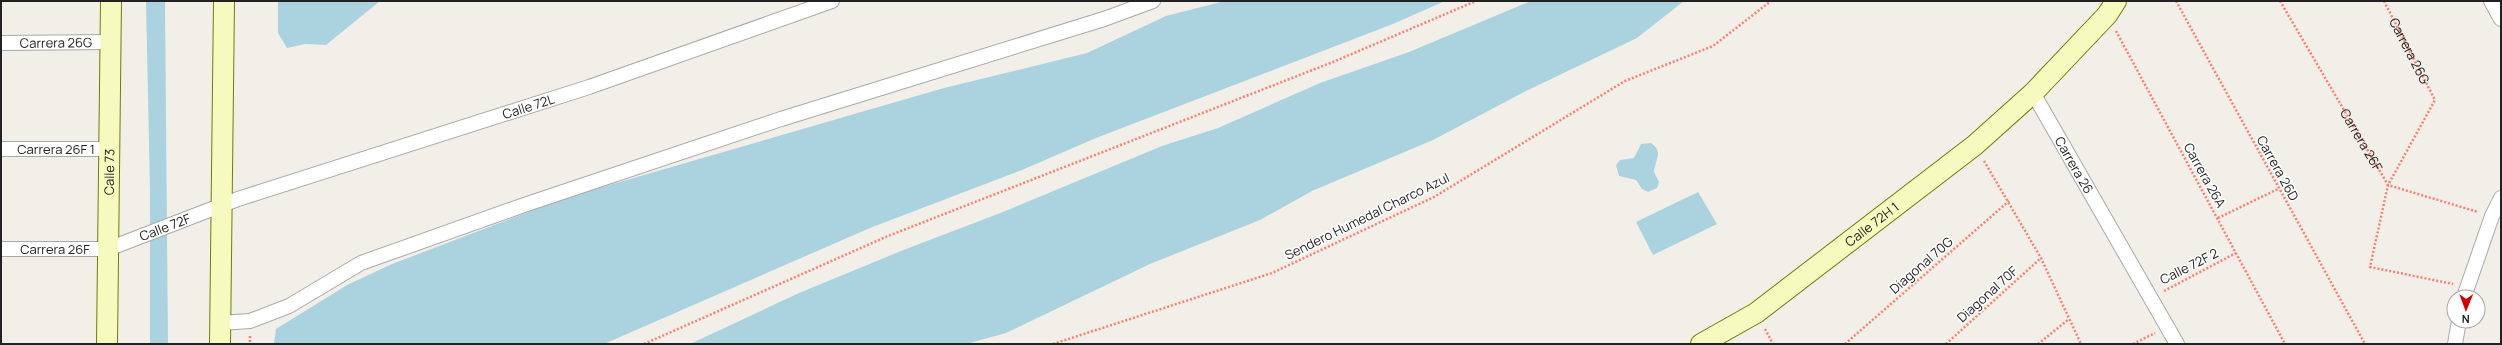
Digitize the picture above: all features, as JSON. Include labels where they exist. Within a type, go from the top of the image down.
[{"type":"main road","name":"Calle 73","points":[[107,344],[111,149],[111,1]]},
{"type":"main road","points":[[220,344],[224,1]]},
{"type":"main road","points":[[2033,93],[2112,8]]},
{"type":"main road","name":"Calle 72H 1","points":[[1701,344],[1756,312],[1975,145],[2033,93]]},
{"type":"street","name":"Calle 72L","points":[[222,206],[589,87],[832,1]]},
{"type":"street","points":[[221,324],[250,321],[289,306],[361,263],[527,204],[789,116],[1104,19],[1153,1]]},
{"type":"street","points":[[2491,1],[2501,19]]},
{"type":"street","name":"Carrera 26G","points":[[1,43],[111,42]]},
{"type":"street","name":"Carrera 26","points":[[2033,93],[2152,297],[2177,344]]},
{"type":"street","name":"Carrera 26F 1","points":[[1,149],[111,149]]},
{"type":"street","points":[[2466,289],[2492,216],[2501,198]]},
{"type":"street","name":"Calle 72F","points":[[108,249],[222,206]]},
{"type":"street","name":"Carrera 26F","points":[[1,250],[108,249]]},
{"type":"street","points":[[2455,344],[2458,329]]},
{"type":"path","points":[[644,344],[888,236],[1333,62],[1476,1]]},
{"type":"path","name":"Sendero Humedal Charco Azul","points":[[1053,344],[1272,273],[1420,204],[1625,80],[1713,46],[1771,1]]},
{"type":"path","name":"Carrera 26D","points":[[2176,1],[2278,189],[2365,344]]},
{"type":"path","name":"Carrera 26F","points":[[2280,1],[2388,185],[2492,216]]},
{"type":"path","name":"Carrera 26G","points":[[2384,1],[2435,100],[2388,185]]},
{"type":"path","name":"Carrera 26A","points":[[2112,8],[2236,253],[2285,344]]},
{"type":"path","points":[[1975,145],[2010,201],[2041,258],[2081,344]]},
{"type":"path","points":[[2388,185],[2370,267],[2454,289]]},
{"type":"path","points":[[2218,218],[2278,189]]},
{"type":"path","name":"Diagonal 70G","points":[[1845,344],[2010,201]]},
{"type":"path","name":"Calle 72F 2","points":[[2152,297],[2236,253]]},
{"type":"path","name":"Diagonal 70F","points":[[1946,344],[2041,258]]},
{"type":"path","points":[[2038,344],[2069,319]]},
{"type":"path","points":[[2133,344],[2168,327]]},
{"type":"water","points":[[146,1],[165,1],[168,344],[150,344],[150,192]]},
{"type":"water","points":[[278,1],[380,1],[326,45],[305,44],[287,48],[278,33]]},
{"type":"water","points":[[1225,1],[1445,1],[1393,24],[1096,138],[1022,170],[870,228],[604,344],[274,344],[276,329],[347,285],[392,264],[568,197],[944,88],[1087,53],[1166,16]]},
{"type":"water","points":[[1531,1],[1684,1],[1637,38],[1526,91],[1433,140],[1312,191],[1260,220],[1150,264],[1006,333],[966,344],[690,344],[799,293],[906,249],[1003,212],[1162,146],[1218,128],[1320,83],[1409,52]]},
{"type":"water","points":[[1651,143],[1655,146],[1658,153],[1654,172],[1659,182],[1657,188],[1648,192],[1642,189],[1636,180],[1619,176],[1616,165],[1620,160],[1634,158],[1641,144]]},
{"type":"water","points":[[1698,192],[1717,224],[1653,255],[1636,222]]}]
